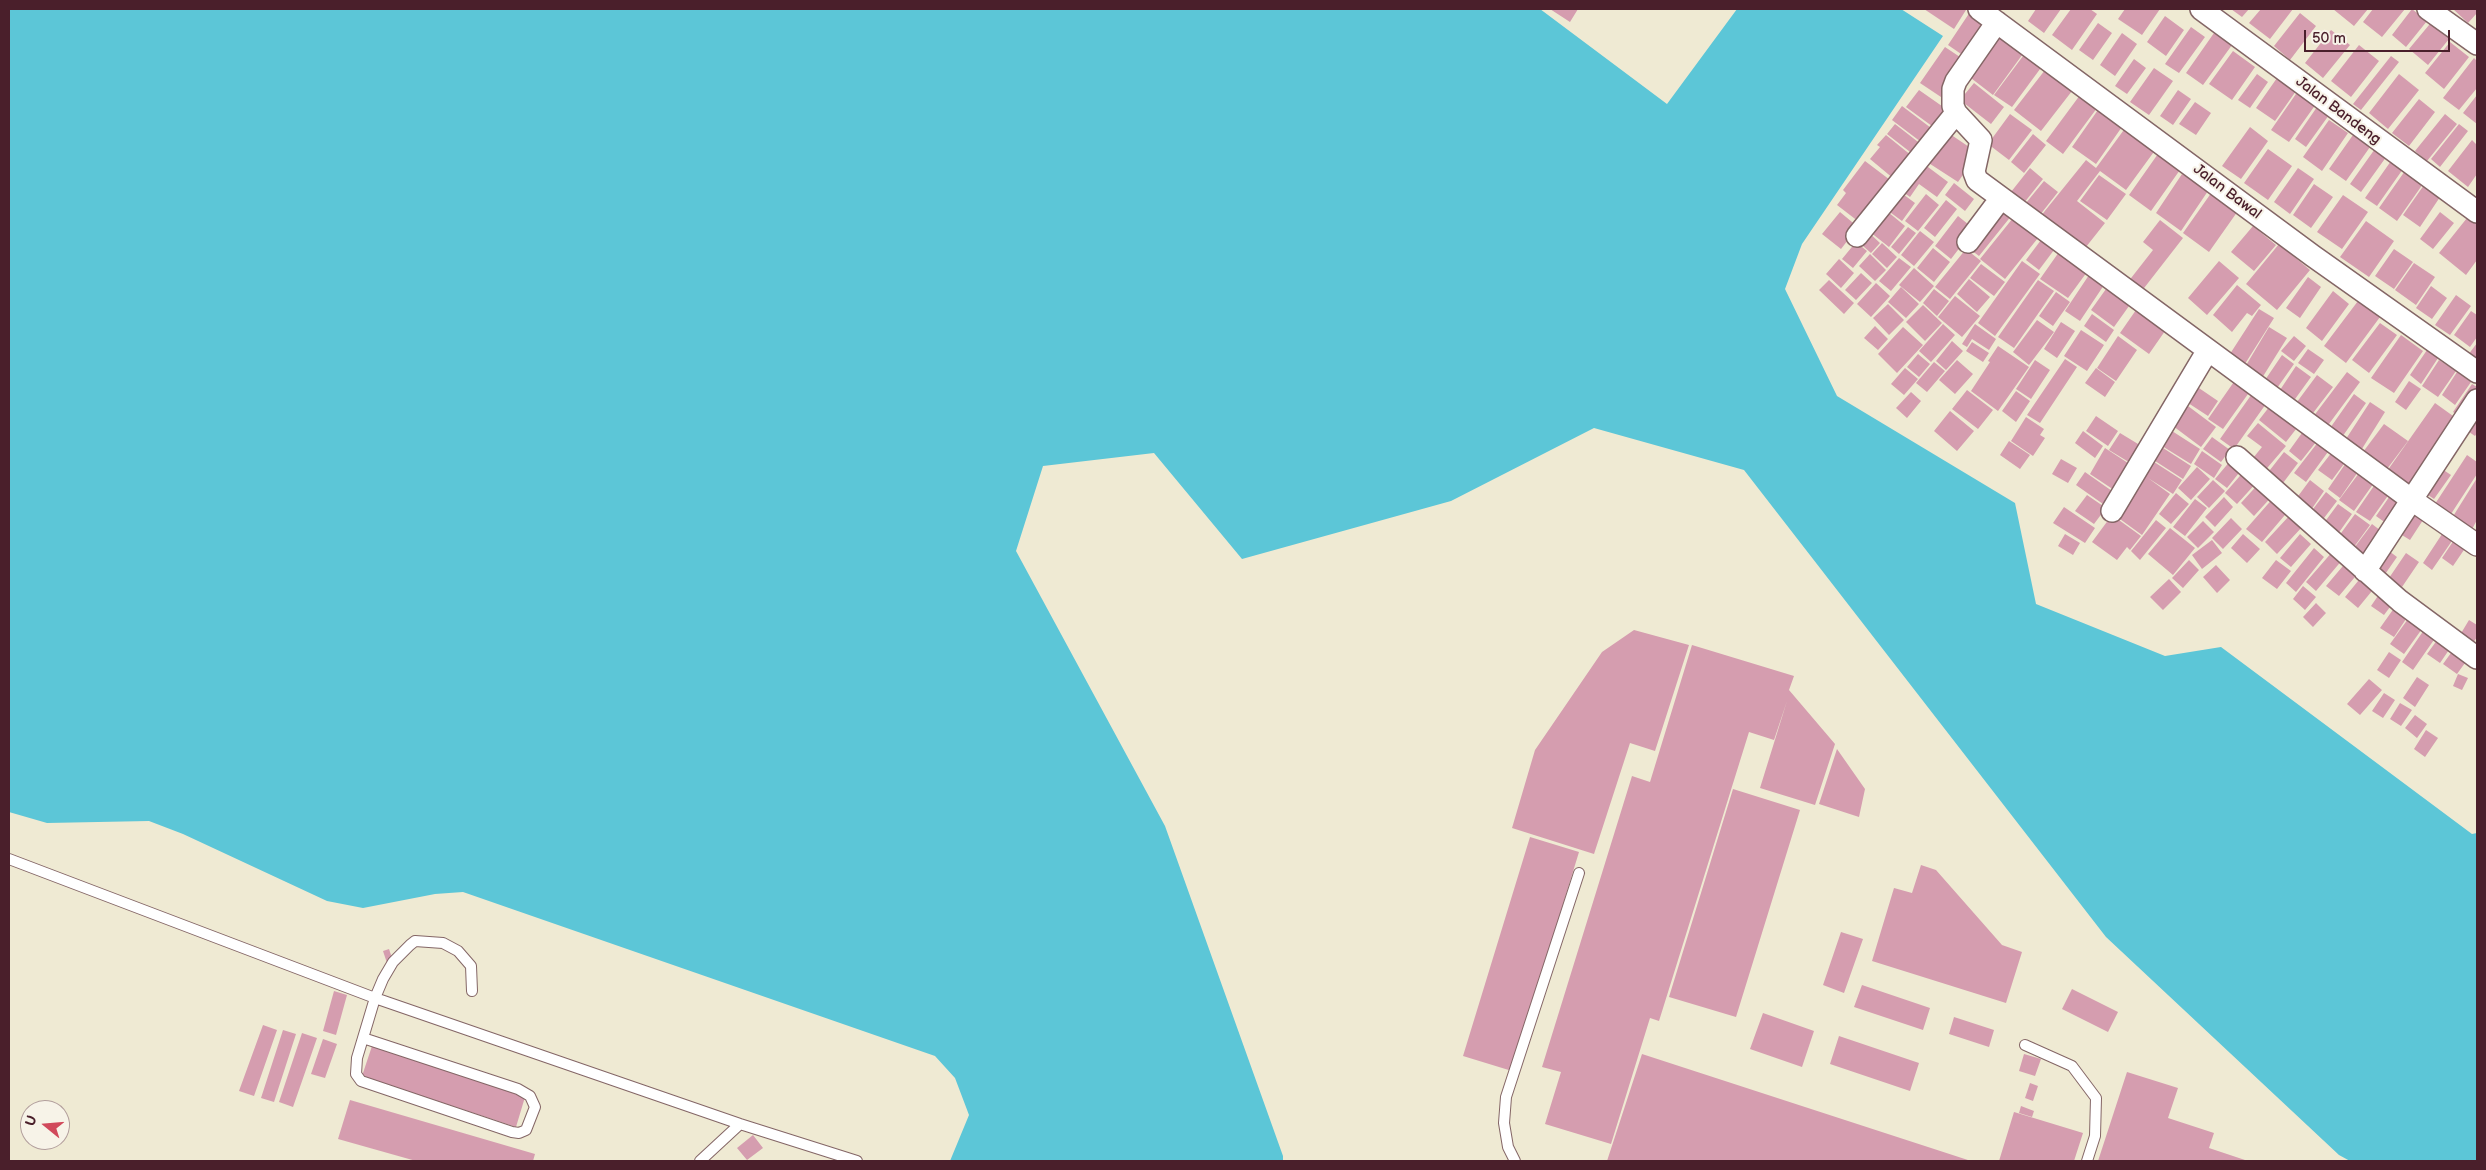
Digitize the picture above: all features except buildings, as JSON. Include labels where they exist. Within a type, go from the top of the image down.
[{"type":"street","name":"Jalan Bawal","points":[[1978,9],[2313,256],[2477,372]]},
{"type":"street","name":"Jalan Bandeng","points":[[2201,9],[2477,212]]},
{"type":"street","points":[[2428,9],[2477,44]]},
{"type":"street","points":[[1997,22],[1956,81],[1953,98],[1956,113],[1981,140],[1975,176],[2001,198],[2412,500],[2477,544]]},
{"type":"street","points":[[1857,236],[1956,113]]},
{"type":"street","points":[[1968,242],[2001,198]]},
{"type":"street","points":[[2112,511],[2208,350]]},
{"type":"street","points":[[2365,571],[2477,400]]},
{"type":"street","points":[[2237,457],[2400,601],[2477,658]]},
{"type":"lane","points":[[9,859],[375,998],[740,1124],[857,1161]]},
{"type":"lane","points":[[1516,1161],[1508,1147],[1505,1131],[1506,1097],[1579,873]]},
{"type":"lane","points":[[363,1038],[518,1089],[530,1096],[535,1107],[526,1130],[520,1133],[512,1132],[362,1081],[356,1074],[357,1058],[363,1038],[375,998],[383,979],[393,962],[415,941],[443,943],[458,951],[471,966],[472,991]]},
{"type":"lane","points":[[2025,1045],[2072,1066],[2096,1098],[2095,1136],[2087,1161]]},
{"type":"lane","points":[[700,1161],[740,1124]]},
{"type":"water","points":[[9,9],[1540,9],[1667,104],[1737,9],[1901,9],[1943,36],[1802,244],[1785,289],[1837,396],[2015,503],[2036,604],[2165,656],[2221,647],[2472,834],[2477,833],[2477,1161],[2350,1161],[2339,1155],[2106,937],[1744,470],[1594,428],[1451,501],[1242,559],[1154,453],[1043,466],[1016,551],[1165,826],[1283,1156],[1283,1161],[950,1161],[969,1115],[955,1078],[935,1056],[463,892],[435,894],[363,908],[327,901],[183,834],[149,821],[47,823],[9,812]]}]
